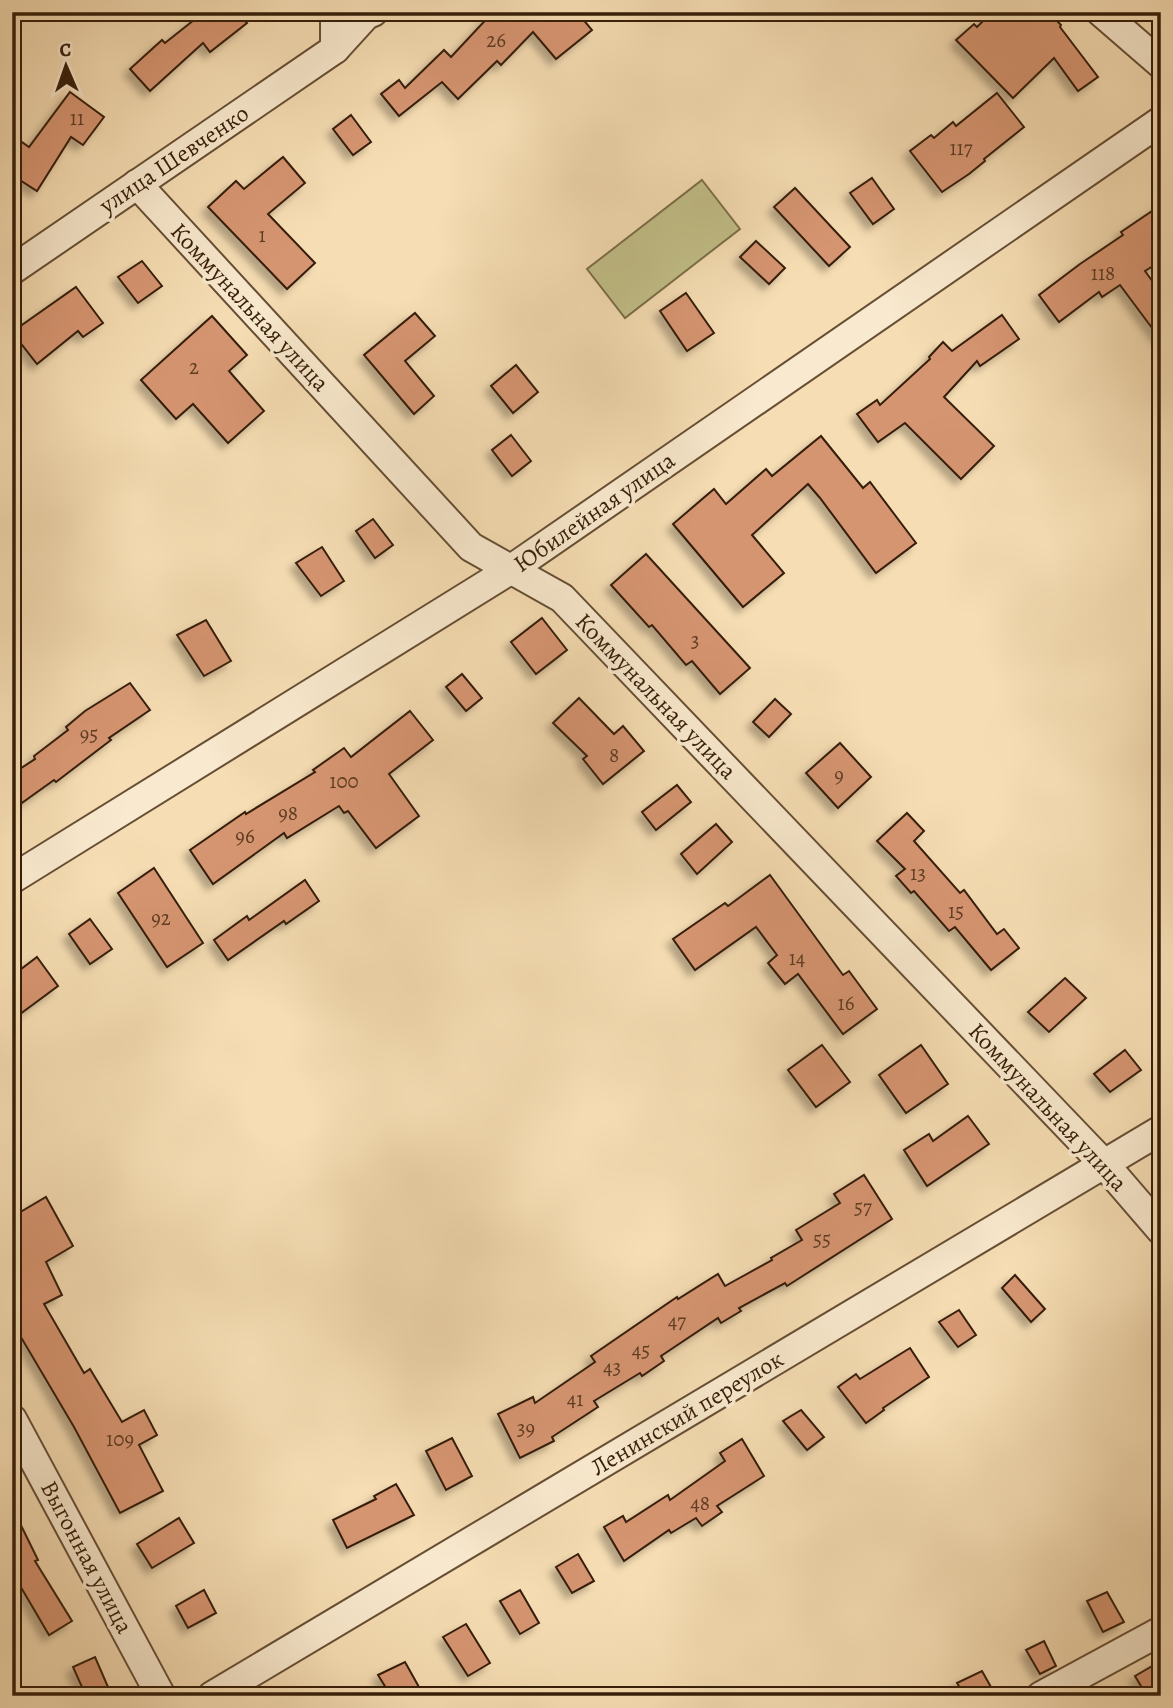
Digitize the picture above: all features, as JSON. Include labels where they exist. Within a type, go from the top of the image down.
[{"type":"street","points":[[335,12],[335,49]]},
{"type":"street","name":"улица Шевченко","points":[[12,270],[335,49],[366,15],[373,12]]},
{"type":"street","points":[[1101,12],[1161,64]]},
{"type":"street","name":"Юбилейная улица","points":[[12,879],[510,570],[1161,121]]},
{"type":"street","name":"Коммунальная улица","points":[[137,184],[471,547],[562,598],[1105,1165],[1161,1230]]},
{"type":"street","name":"Ленинский переулок","points":[[212,1696],[1161,1130]]},
{"type":"street","name":"Выгонная улица","points":[[12,1419],[162,1696]]},
{"type":"street","points":[[1041,1696],[1161,1631]]},
{"type":"shaded area","points":[[702,180],[740,229],[625,318],[587,269]]},
{"type":"building","points":[[204,12],[238,12],[247,23],[210,52],[203,43],[150,91],[130,69],[162,40],[165,43]]},
{"type":"building","points":[[493,12],[577,12],[592,30],[556,59],[533,32],[501,65],[497,61],[458,99],[442,82],[399,116],[381,94],[399,80],[405,88],[444,50],[451,57]]},
{"type":"building","points":[[992,12],[1048,12],[1061,25],[1098,77],[1078,91],[1054,58],[1013,98],[956,40],[974,24],[977,27]]},
{"type":"building","points":[[70,92],[104,117],[83,145],[71,137],[37,191],[12,175],[12,151],[19,140],[29,147]]},
{"type":"building","points":[[997,93],[1024,127],[969,174],[942,192],[910,151],[931,135],[934,138],[953,122],[956,126]]},
{"type":"building","points":[[351,115],[371,142],[353,155],[333,129]]},
{"type":"building","points":[[283,157],[305,183],[268,214],[315,263],[287,289],[208,207],[236,181],[244,189]]},
{"type":"building","points":[[872,178],[894,209],[873,224],[850,193]]},
{"type":"building","points":[[795,188],[850,247],[829,266],[774,207]]},
{"type":"building","points":[[1161,205],[1161,261],[1145,271],[1161,293],[1161,340],[1120,285],[1102,297],[1099,292],[1059,322],[1039,295]]},
{"type":"building","points":[[756,241],[785,268],[769,284],[740,257]]},
{"type":"building","points":[[142,261],[162,286],[138,303],[118,277]]},
{"type":"building","points":[[76,287],[103,323],[83,337],[78,331],[37,364],[12,332]]},
{"type":"building","points":[[686,293],[714,333],[687,351],[660,311]]},
{"type":"building","points":[[415,313],[435,336],[405,361],[434,396],[414,414],[364,355]]},
{"type":"building","points":[[1002,315],[1019,339],[980,366],[977,361],[944,397],[994,446],[961,479],[905,423],[878,442],[857,414],[877,400],[880,405],[930,359],[943,342],[952,351]]},
{"type":"building","points":[[212,316],[247,355],[229,371],[264,411],[228,443],[193,404],[176,419],[141,380]]},
{"type":"building","points":[[516,365],[538,392],[513,413],[491,386]]},
{"type":"building","points":[[511,435],[531,461],[512,476],[492,450]]},
{"type":"building","points":[[821,436],[863,488],[870,482],[916,543],[876,573],[808,484],[752,535],[784,573],[743,607],[673,524],[714,489],[726,504],[766,469],[772,476]]},
{"type":"building","points":[[373,519],[393,545],[375,558],[356,531]]},
{"type":"building","points":[[322,547],[344,581],[321,596],[296,563]]},
{"type":"building","points":[[646,554],[750,668],[720,694],[692,661],[686,665],[652,625],[649,627],[611,585]]},
{"type":"building","points":[[542,618],[567,650],[536,674],[511,642]]},
{"type":"building","points":[[206,620],[231,661],[204,676],[177,635]]},
{"type":"building","points":[[462,674],[482,698],[466,711],[446,687]]},
{"type":"building","points":[[130,683],[150,710],[109,738],[111,740],[56,782],[54,780],[12,810],[12,774],[35,759],[34,756],[68,730],[66,727],[85,711]]},
{"type":"building","points":[[579,698],[614,734],[623,726],[644,751],[603,784],[583,759],[587,756],[553,723]]},
{"type":"building","points":[[775,699],[791,714],[769,737],[753,722]]},
{"type":"building","points":[[410,711],[433,740],[389,774],[419,816],[376,848],[348,811],[344,813],[339,806],[287,838],[284,833],[213,884],[190,850],[245,812],[246,814],[315,772],[313,770],[344,748],[351,757]]},
{"type":"building","points":[[840,743],[871,777],[838,808],[806,773]]},
{"type":"building","points":[[677,785],[691,802],[656,830],[642,812]]},
{"type":"building","points":[[907,813],[924,831],[914,841],[960,893],[964,890],[997,934],[1004,929],[1019,948],[991,970],[955,927],[949,931],[914,891],[911,893],[896,876],[905,869],[877,841]]},
{"type":"building","points":[[716,824],[732,842],[697,874],[681,854]]},
{"type":"building","points":[[154,868],[203,943],[167,967],[118,893]]},
{"type":"building","points":[[770,875],[843,975],[849,971],[877,1009],[843,1034],[798,974],[785,984],[768,963],[777,955],[756,927],[695,970],[673,939],[725,903],[728,906]]},
{"type":"building","points":[[305,880],[319,901],[286,924],[284,921],[228,960],[214,940],[247,916],[249,920]]},
{"type":"building","points":[[90,919],[112,949],[90,964],[69,934]]},
{"type":"building","points":[[37,957],[58,986],[12,1020],[12,976]]},
{"type":"building","points":[[1065,978],[1086,998],[1049,1032],[1028,1012]]},
{"type":"building","points":[[822,1045],[850,1082],[816,1107],[788,1070]]},
{"type":"building","points":[[921,1045],[948,1084],[906,1113],[879,1075]]},
{"type":"building","points":[[1125,1050],[1141,1070],[1110,1092],[1094,1074]]},
{"type":"building","points":[[968,1116],[989,1144],[927,1186],[904,1150],[929,1134],[933,1141]]},
{"type":"building","points":[[864,1175],[892,1219],[787,1286],[785,1283],[739,1308],[741,1311],[721,1323],[718,1318],[661,1356],[664,1361],[642,1376],[640,1373],[594,1401],[598,1407],[552,1437],[554,1441],[520,1458],[498,1414],[533,1397],[535,1403],[595,1362],[591,1356],[677,1297],[678,1299],[718,1274],[725,1286],[772,1260],[771,1258],[802,1240],[796,1230],[840,1203],[834,1194]]},
{"type":"building","points":[[46,1197],[73,1246],[46,1262],[62,1295],[44,1304],[84,1373],[90,1369],[122,1422],[144,1410],[157,1435],[139,1445],[163,1491],[120,1513],[74,1427],[12,1322],[12,1217]]},
{"type":"building","points":[[1015,1275],[1045,1309],[1031,1322],[1002,1288]]},
{"type":"building","points":[[959,1310],[976,1335],[958,1347],[939,1322]]},
{"type":"building","points":[[910,1348],[929,1377],[866,1423],[838,1387],[856,1374],[860,1379]]},
{"type":"building","points":[[801,1410],[824,1437],[807,1450],[783,1421]]},
{"type":"building","points":[[452,1438],[472,1476],[446,1490],[426,1451]]},
{"type":"building","points":[[742,1439],[764,1476],[717,1506],[722,1512],[702,1526],[696,1518],[671,1533],[669,1530],[624,1561],[604,1527],[623,1516],[626,1522],[668,1495],[670,1500],[725,1461],[720,1453]]},
{"type":"building","points":[[396,1484],[414,1515],[347,1548],[333,1520],[376,1499],[374,1496]]},
{"type":"building","points":[[12,1507],[38,1560],[35,1561],[72,1621],[49,1635],[12,1572]]},
{"type":"building","points":[[179,1518],[194,1543],[152,1568],[137,1544]]},
{"type":"building","points":[[578,1554],[594,1581],[572,1593],[556,1567]]},
{"type":"building","points":[[204,1590],[216,1613],[188,1628],[176,1606]]},
{"type":"building","points":[[520,1590],[539,1623],[520,1634],[500,1601]]},
{"type":"building","points":[[1107,1592],[1124,1622],[1103,1632],[1087,1601]]},
{"type":"building","points":[[466,1624],[490,1663],[468,1676],[443,1637]]},
{"type":"building","points":[[1044,1641],[1056,1666],[1040,1674],[1026,1650]]},
{"type":"building","points":[[95,1657],[108,1687],[86,1696],[73,1667]]},
{"type":"building","points":[[1161,1661],[1161,1696],[1147,1696],[1135,1676]]},
{"type":"building","points":[[405,1662],[424,1696],[391,1696],[378,1675]]},
{"type":"building","points":[[982,1671],[996,1696],[965,1696],[957,1683]]}]
